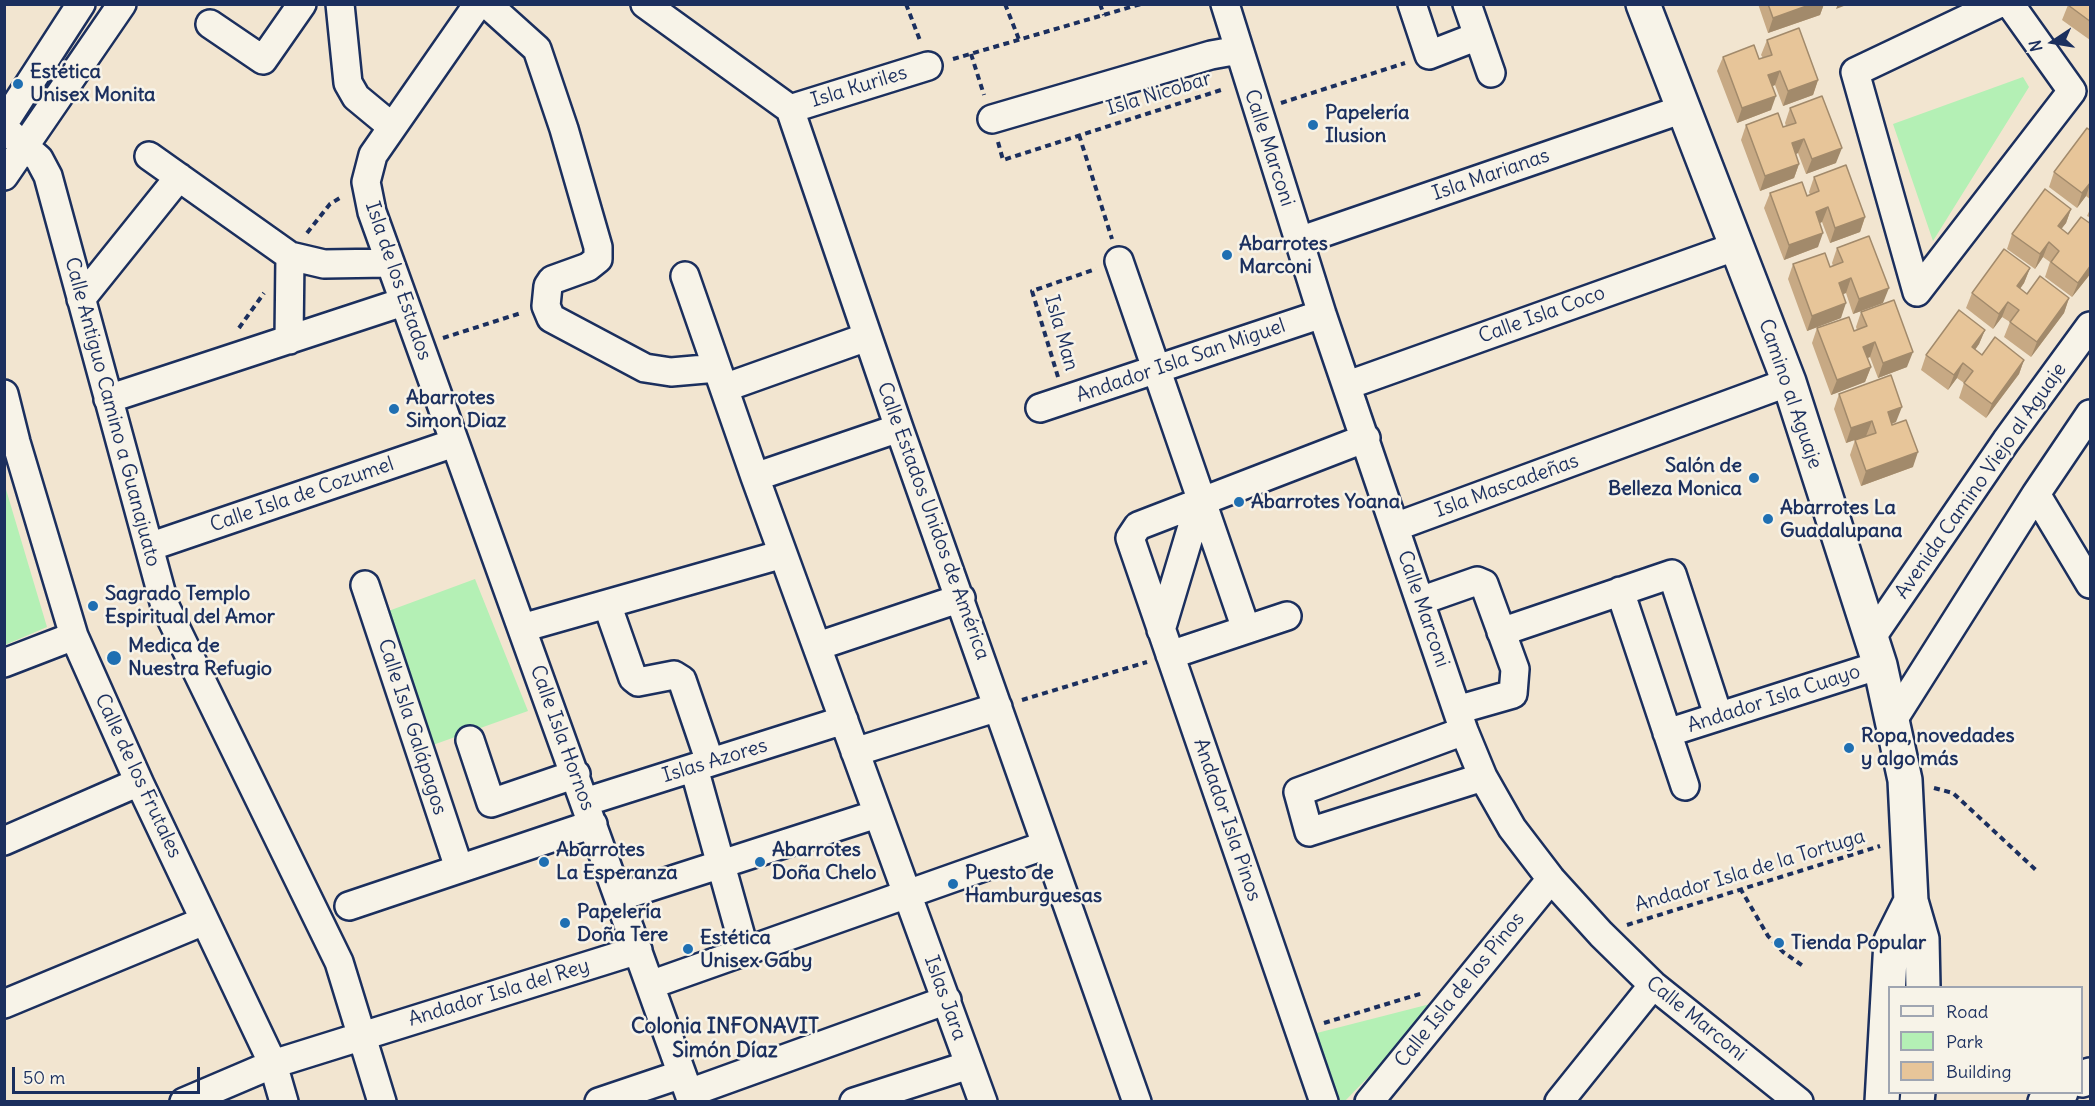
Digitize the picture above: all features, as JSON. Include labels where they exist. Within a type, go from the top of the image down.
[{"type":"main road","name":"Camino al Aguaje","points":[[1643,4],[1789,382],[1876,651],[1905,780],[1911,901],[1922,939],[1923,986]]},
{"type":"main road","name":"Camino al Aguaje","points":[[1888,986],[1891,940],[1911,901]]},
{"type":"main road","name":"Camino al Aguaje","points":[[1882,1101],[1888,994]]},
{"type":"street","points":[[4,123],[81,4]]},
{"type":"street","points":[[4,176],[122,4]]},
{"type":"street","points":[[210,24],[263,60],[302,4]]},
{"type":"street","points":[[340,4],[348,83],[356,97],[391,126]]},
{"type":"street","name":"Isla de los Estados","points":[[454,443],[389,263],[372,212],[366,182],[373,155],[391,126],[478,4]]},
{"type":"street","points":[[487,4],[537,49],[564,129],[598,247],[598,259],[588,267],[552,280],[548,286],[546,306],[551,318],[645,368],[720,378],[867,338]]},
{"type":"street","points":[[645,4],[790,109]]},
{"type":"street","name":"Calle Marconi","points":[[1225,4],[1322,314],[1482,777],[1512,828],[1551,879],[1601,934],[1653,985],[1799,1101]]},
{"type":"street","points":[[1412,4],[1430,54],[1478,36]]},
{"type":"street","points":[[1467,4],[1491,73]]},
{"type":"street","points":[[1998,4],[1855,72],[1917,292],[2072,91],[2010,4]]},
{"type":"street","points":[[992,120],[1211,55],[1239,50]]},
{"type":"street","name":"Isla Kuriles","points":[[790,109],[928,66]]},
{"type":"street","name":"Calle Estados Unidos de América","points":[[790,109],[867,338],[961,598],[1137,1101]]},
{"type":"street","name":"Isla Marianas","points":[[1299,241],[1683,109]]},
{"type":"street","name":"Calle Antiguo Camino a Guanajuato","points":[[4,128],[39,159],[48,176],[165,606],[339,962],[382,1101]]},
{"type":"street","points":[[149,156],[290,256],[324,264],[389,263]]},
{"type":"street","points":[[81,299],[179,177]]},
{"type":"street","name":"Calle Isla Coco","points":[[1347,385],[1737,246]]},
{"type":"street","points":[[289,339],[290,256]]},
{"type":"street","points":[[1119,261],[1154,369],[1246,629]]},
{"type":"street","name":"Islas Jara","points":[[685,276],[755,477],[983,1101]]},
{"type":"street","points":[[108,399],[403,302]]},
{"type":"street","name":"Andador Isla San Miguel","points":[[1053,404],[1322,314]]},
{"type":"street","name":"Avenida Camino Viejo al Aguaje","points":[[1876,651],[2006,441],[2091,326]]},
{"type":"street","name":"Isla Mascadeñas","points":[[1395,528],[1789,382]]},
{"type":"street","name":"Calle de los Frutales","points":[[4,394],[10,450],[74,636],[139,782],[273,1064],[284,1101]]},
{"type":"street","points":[[1893,720],[2036,494],[2091,414]]},
{"type":"street","points":[[755,477],[899,428]]},
{"type":"street","points":[[1200,500],[1366,438]]},
{"type":"street","name":"Calle Isla de Cozumel","points":[[149,547],[454,443]]},
{"type":"street","name":"Calle Isla Hornos","points":[[454,443],[576,774],[688,1089]]},
{"type":"street","points":[[2036,494],[2091,584]]},
{"type":"street","points":[[1161,630],[1200,500]]},
{"type":"street","name":"Andador Isla Pinos","points":[[1200,500],[1138,526],[1130,537],[1324,1101]]},
{"type":"street","points":[[522,628],[783,554]]},
{"type":"street","points":[[1501,632],[1672,574],[1718,715]]},
{"type":"street","points":[[1420,602],[1477,581],[1484,584],[1515,669],[1513,694],[1461,721],[1298,792],[1309,832],[1482,777]]},
{"type":"street","name":"Calle Isla Galápagos","points":[[365,585],[459,868]]},
{"type":"street","points":[[1620,591],[1685,786]]},
{"type":"street","points":[[818,646],[961,598]]},
{"type":"street","points":[[607,604],[633,678],[638,682],[674,675],[682,680],[702,765],[721,863],[745,951]]},
{"type":"street","points":[[1170,656],[1287,616]]},
{"type":"street","points":[[4,663],[74,636]]},
{"type":"street","name":"Andador Isla Cuayo","points":[[1667,733],[1718,715],[1876,651]]},
{"type":"street","points":[[855,752],[998,707]]},
{"type":"street","name":"Islas Azores","points":[[349,906],[459,868],[589,813],[625,789],[844,720]]},
{"type":"street","points":[[470,740],[491,802],[576,774]]},
{"type":"street","points":[[4,841],[139,782]]},
{"type":"street","points":[[619,897],[878,814]]},
{"type":"street","points":[[650,985],[1046,845]]},
{"type":"street","name":"Calle Isla de los Pinos","points":[[1369,1101],[1551,879]]},
{"type":"street","points":[[4,1004],[204,921]]},
{"type":"street","name":"Andador Isla del Rey","points":[[184,1101],[273,1064],[638,950]]},
{"type":"street","points":[[1559,1101],[1653,985]]},
{"type":"street","points":[[599,1101],[688,1089],[728,1091],[947,1000]]},
{"type":"street","points":[[854,1101],[969,1065]]},
{"type":"path","points":[[906,4],[928,66],[1020,42],[1141,4]]},
{"type":"path","points":[[1005,4],[1020,42]]},
{"type":"path","points":[[1100,4],[1104,16]]},
{"type":"path","points":[[1258,111],[1430,54]]},
{"type":"path","name":"Isla Nicobar","points":[[1003,160],[1248,82]]},
{"type":"path","points":[[1079,135],[1119,261]]},
{"type":"path","points":[[214,363],[330,204],[366,182]]},
{"type":"path","name":"Isla Man","points":[[1053,404],[1032,291],[1119,261]]},
{"type":"path","points":[[419,345],[546,306]]},
{"type":"path","points":[[998,707],[1170,656]]},
{"type":"path","points":[[1905,780],[1953,793],[2037,871]]},
{"type":"path","name":"Andador Isla de la Tortuga","points":[[1601,934],[1740,888],[1908,837]]},
{"type":"path","points":[[1740,888],[1768,936],[1783,952],[1803,966]]},
{"type":"path","points":[[1300,1030],[1424,993]]},
{"type":"green space","points":[[2023,77],[2029,87],[1933,241],[1893,124]]},
{"type":"green space","points":[[5,486],[47,627],[5,645],[4,644]]},
{"type":"green space","points":[[475,579],[528,711],[430,746],[383,613]]},
{"type":"green space","points":[[1442,1001],[1345,1101],[1331,1101],[1309,1035]]},
{"type":"building","points":[[1768,4],[1812,4],[1773,18]]},
{"type":"building","points":[[2091,4],[2091,22],[2068,5]]},
{"type":"building","points":[[1799,28],[1818,80],[1788,91],[1780,71],[1768,75],[1776,96],[1742,108],[1723,57],[1754,45],[1759,59],[1772,55],[1767,40]]},
{"type":"building","points":[[1822,96],[1842,148],[1812,159],[1804,139],[1792,143],[1799,164],[1765,176],[1746,125],[1778,113],[1783,127],[1796,123],[1790,108]]},
{"type":"building","points":[[2087,128],[2091,131],[2091,182],[2082,193],[2054,172]]},
{"type":"building","points":[[1846,165],[1865,217],[1835,228],[1828,207],[1816,212],[1823,233],[1789,245],[1770,193],[1802,182],[1807,196],[1819,191],[1814,177]]},
{"type":"building","points":[[2045,189],[2071,209],[2058,226],[2068,234],[2081,217],[2091,224],[2091,265],[2078,283],[2051,262],[2059,251],[2049,242],[2040,254],[2012,234]]},
{"type":"building","points":[[1869,236],[1889,288],[1859,299],[1851,278],[1839,283],[1846,303],[1812,316],[1793,264],[1825,253],[1830,267],[1843,262],[1837,248]]},
{"type":"building","points":[[2004,249],[2030,268],[2017,286],[2027,294],[2040,276],[2069,298],[2037,342],[2010,322],[2019,310],[2008,302],[1999,314],[1972,293]]},
{"type":"building","points":[[1894,300],[1913,352],[1883,363],[1875,342],[1863,347],[1871,367],[1837,380],[1817,328],[1849,317],[1854,331],[1867,326],[1861,312]]},
{"type":"building","points":[[1959,310],[1985,330],[1972,347],[1982,355],[1995,337],[2024,360],[1992,404],[1964,383],[1973,371],[1963,363],[1954,375],[1926,355]]},
{"type":"building","points":[[1891,375],[1902,407],[1888,412],[1892,425],[1906,420],[1918,452],[1866,471],[1855,440],[1876,433],[1872,421],[1851,428],[1839,394]]},
{"type":"place","name":"Estética Unisex Monita","points":[[18,84]]},
{"type":"place","name":"Papelería Ilusion","points":[[1313,125]]},
{"type":"place","name":"Abarrotes Marconi","points":[[1227,255]]},
{"type":"place","name":"Abarrotes Simon Diaz","points":[[394,409]]},
{"type":"place","name":"Salón de Belleza Monica","points":[[1754,478]]},
{"type":"place","name":"Abarrotes Yoana","points":[[1239,502]]},
{"type":"place","name":"Abarrotes La Guadalupana","points":[[1768,519]]},
{"type":"place","name":"Sagrado Templo Espiritual del Amor","points":[[93,606]]},
{"type":"place","name":"Medica de Nuestra Refugio","points":[[114,658]]},
{"type":"place","name":"Ropa, novedades y algo más","points":[[1849,748]]},
{"type":"place","name":"Abarrotes La Esperanza","points":[[544,862]]},
{"type":"place","name":"Abarrotes Doña Chelo","points":[[760,862]]},
{"type":"place","name":"Puesto de Hamburguesas","points":[[953,884]]},
{"type":"place","name":"Papelería Doña Tere","points":[[565,923]]},
{"type":"place","name":"Tienda Popular","points":[[1779,943]]},
{"type":"place","name":"Estética Unisex Gaby","points":[[688,949]]},
{"type":"district","name":"Colonia INFONAVIT Simón Díaz","points":[[725,1039]]}]
